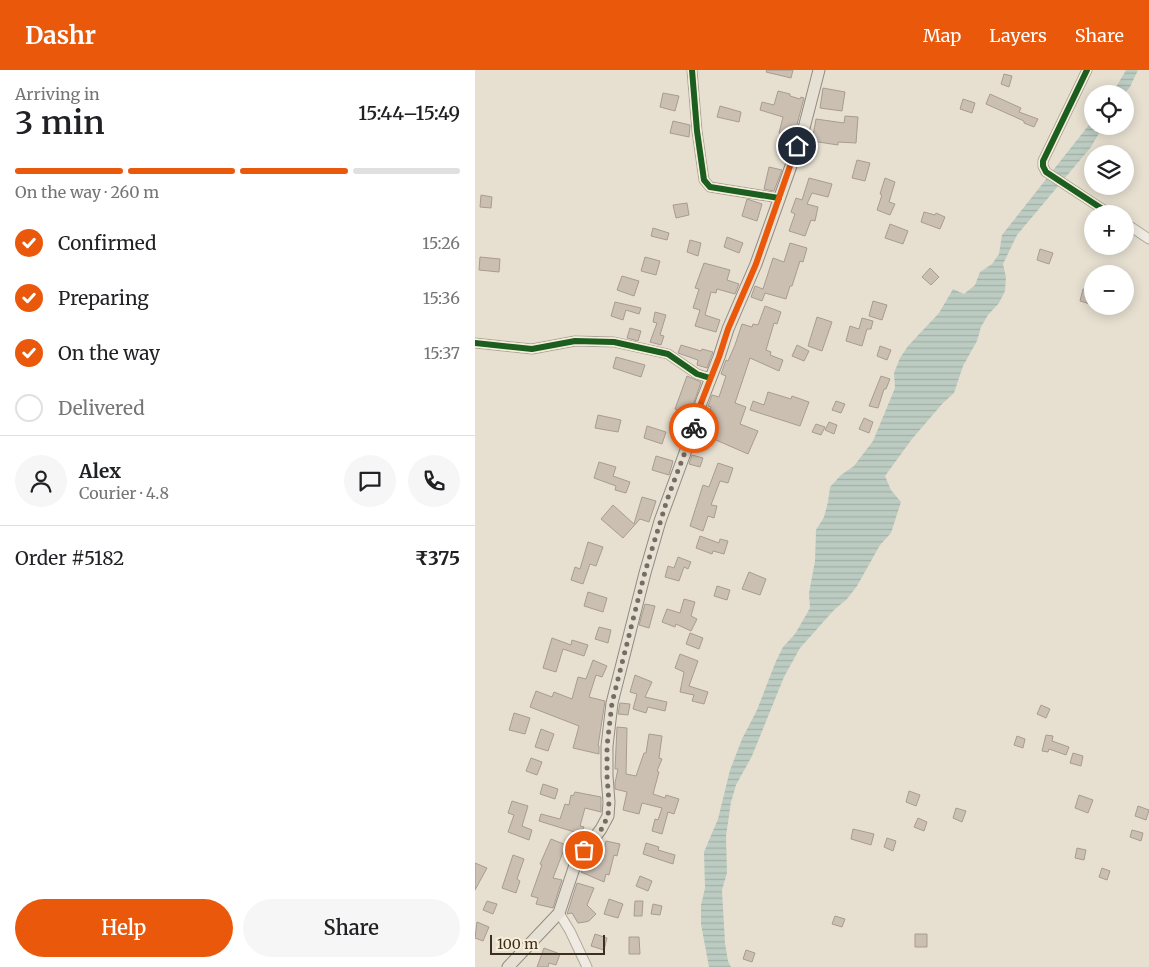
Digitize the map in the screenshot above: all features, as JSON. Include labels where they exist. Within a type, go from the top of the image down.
[{"type":"main road","points":[[507,967],[559,913],[576,862],[601,830],[608,816],[607,746],[612,703],[631,634],[636,602],[653,544],[710,378],[728,329],[756,264],[803,132],[819,70]]},
{"type":"street","points":[[692,70],[697,131],[704,180],[710,187],[779,198]]},
{"type":"street","points":[[1087,70],[1043,161],[1043,166],[1046,172],[1096,205]]},
{"type":"street","points":[[1134,230],[1149,240]]},
{"type":"street","points":[[475,343],[532,349],[575,341],[614,342],[668,354],[697,374],[710,378]]},
{"type":"street","points":[[559,913],[587,967]]},
{"type":"shaded area","points":[[1126,70],[1138,70],[1131,85],[1117,85]]},
{"type":"shaded area","points":[[1084,131],[1084,135],[1098,135],[1092,145],[1084,145],[1084,155],[1017,235],[1003,264],[1006,277],[1005,291],[999,303],[988,315],[981,327],[977,341],[963,366],[954,393],[912,439],[885,476],[891,490],[901,502],[891,533],[880,545],[857,586],[847,599],[834,610],[800,648],[784,677],[752,756],[736,785],[731,802],[726,836],[727,873],[722,890],[725,943],[731,967],[709,967],[701,924],[701,905],[705,888],[704,852],[718,819],[730,770],[742,739],[757,710],[783,647],[795,634],[810,608],[809,593],[815,561],[816,530],[824,517],[830,487],[841,475],[854,466],[873,441],[895,388],[894,373],[900,358],[908,346],[939,313],[953,289],[964,294],[975,285],[980,272],[992,264],[999,254],[1002,235]]},
{"type":"building","points":[[767,70],[793,70],[791,78],[766,72]]},
{"type":"building","points":[[1004,74],[1012,76],[1009,87],[1001,84]]},
{"type":"building","points":[[823,88],[845,92],[842,111],[820,108]]},
{"type":"building","points":[[778,91],[800,99],[801,97],[804,98],[794,136],[779,133],[783,117],[760,110],[762,102],[774,105]]},
{"type":"building","points":[[663,93],[679,96],[675,111],[660,107]]},
{"type":"building","points":[[990,94],[1021,108],[1019,112],[1038,119],[1034,127],[986,104]]},
{"type":"building","points":[[963,99],[975,103],[972,113],[960,109]]},
{"type":"building","points":[[720,106],[741,112],[739,122],[717,117]]},
{"type":"building","points":[[845,116],[858,117],[856,143],[838,142],[838,145],[812,141],[816,119],[844,123]]},
{"type":"building","points":[[673,121],[690,125],[689,137],[670,133]]},
{"type":"building","points":[[857,160],[870,163],[865,181],[852,178]]},
{"type":"building","points":[[769,167],[782,170],[774,191],[764,189]]},
{"type":"building","points":[[809,178],[832,184],[828,197],[812,193],[807,204],[818,207],[815,221],[811,220],[805,236],[789,231],[795,214],[791,212],[796,198],[802,200]]},
{"type":"building","points":[[885,178],[895,182],[889,202],[895,204],[890,215],[877,210]]},
{"type":"building","points":[[481,195],[492,197],[491,208],[480,207]]},
{"type":"building","points":[[747,199],[762,204],[757,221],[742,216]]},
{"type":"building","points":[[687,203],[689,215],[676,218],[673,205]]},
{"type":"building","points":[[924,212],[935,215],[936,213],[945,217],[940,229],[921,222]]},
{"type":"building","points":[[890,224],[908,231],[903,244],[885,238]]},
{"type":"building","points":[[653,228],[669,233],[667,240],[651,236]]},
{"type":"building","points":[[727,237],[743,243],[739,253],[724,247]]},
{"type":"building","points":[[690,240],[701,243],[698,256],[687,252]]},
{"type":"building","points":[[790,243],[807,248],[803,262],[800,261],[786,299],[765,293],[762,301],[751,297],[755,286],[763,289],[773,258],[784,262]]},
{"type":"building","points":[[1040,249],[1053,253],[1049,264],[1037,260]]},
{"type":"building","points":[[480,257],[500,259],[499,272],[479,270]]},
{"type":"building","points":[[645,257],[660,261],[656,275],[641,271]]},
{"type":"building","points":[[704,263],[730,270],[727,280],[739,284],[735,294],[717,289],[716,293],[711,292],[705,315],[720,320],[716,332],[695,326],[700,310],[693,308],[699,289],[695,288]]},
{"type":"building","points":[[930,268],[939,277],[931,285],[922,277]]},
{"type":"building","points":[[622,276],[639,281],[634,296],[617,290]]},
{"type":"building","points":[[1083,289],[1084,289],[1084,302],[1080,301]]},
{"type":"building","points":[[873,301],[887,305],[882,320],[869,316]]},
{"type":"building","points":[[615,302],[641,308],[639,314],[626,310],[623,320],[611,316]]},
{"type":"building","points":[[765,306],[781,312],[777,324],[774,323],[766,350],[771,352],[770,355],[783,360],[779,371],[750,358],[735,403],[746,407],[740,424],[758,431],[748,454],[700,433],[711,407],[708,406],[712,395],[719,397],[726,376],[721,374],[726,360],[728,361],[735,345],[742,324],[752,327],[753,324],[758,325]]},
{"type":"building","points":[[655,312],[666,315],[660,335],[664,336],[661,345],[650,342],[657,323],[653,322]]},
{"type":"building","points":[[817,317],[832,322],[822,351],[808,346]]},
{"type":"building","points":[[862,318],[873,321],[871,329],[867,329],[862,346],[846,341],[850,326],[859,329]]},
{"type":"building","points":[[630,328],[641,331],[638,341],[627,338]]},
{"type":"building","points":[[681,345],[701,351],[702,349],[713,352],[707,368],[697,365],[698,360],[678,353]]},
{"type":"building","points":[[797,345],[809,351],[804,361],[792,356]]},
{"type":"building","points":[[880,346],[891,350],[887,360],[877,356]]},
{"type":"building","points":[[616,357],[645,365],[641,377],[613,368]]},
{"type":"building","points":[[687,376],[701,382],[682,431],[672,428],[678,410],[675,409]]},
{"type":"building","points":[[881,376],[890,379],[886,389],[884,389],[878,408],[869,406]]},
{"type":"building","points":[[768,392],[791,399],[792,396],[809,402],[800,426],[750,410],[753,401],[764,405]]},
{"type":"building","points":[[836,401],[845,404],[841,413],[832,410]]},
{"type":"building","points":[[598,415],[621,420],[618,432],[595,428]]},
{"type":"building","points":[[864,418],[873,422],[869,433],[859,429]]},
{"type":"building","points":[[829,422],[837,425],[834,434],[825,430]]},
{"type":"building","points":[[816,424],[825,427],[821,435],[812,432]]},
{"type":"building","points":[[647,426],[666,432],[662,444],[644,438]]},
{"type":"building","points":[[692,455],[703,458],[700,467],[689,464]]},
{"type":"building","points":[[656,456],[673,461],[669,475],[652,470]]},
{"type":"building","points":[[599,462],[616,467],[613,476],[630,482],[626,493],[615,490],[616,486],[594,478]]},
{"type":"building","points":[[718,463],[733,468],[728,483],[720,481],[711,505],[717,506],[714,518],[708,516],[703,531],[690,526],[703,485],[709,487]]},
{"type":"building","points":[[642,497],[656,501],[649,522],[640,519],[623,538],[601,519],[613,505],[634,524]]},
{"type":"building","points":[[700,536],[719,543],[720,539],[728,541],[724,554],[713,551],[712,554],[696,548]]},
{"type":"building","points":[[588,542],[603,547],[596,566],[590,564],[583,584],[571,580],[575,567],[580,569]]},
{"type":"building","points":[[678,557],[691,562],[688,569],[684,567],[679,581],[665,577],[668,566],[674,568]]},
{"type":"building","points":[[749,572],[766,579],[760,595],[742,589]]},
{"type":"building","points":[[717,586],[730,590],[727,600],[714,596]]},
{"type":"building","points":[[588,592],[607,598],[603,612],[584,606]]},
{"type":"building","points":[[684,599],[695,602],[691,616],[697,619],[691,631],[676,624],[675,627],[662,622],[667,609],[680,613]]},
{"type":"building","points":[[645,604],[655,606],[649,628],[639,625]]},
{"type":"building","points":[[599,627],[611,630],[608,643],[595,639]]},
{"type":"building","points":[[690,633],[703,638],[699,649],[686,644]]},
{"type":"building","points":[[552,638],[571,645],[572,640],[588,645],[584,656],[563,649],[556,672],[543,668]]},
{"type":"building","points":[[680,654],[698,661],[689,686],[708,692],[704,704],[692,701],[694,695],[680,692],[684,672],[675,668]]},
{"type":"building","points":[[593,660],[607,666],[602,677],[596,675],[589,697],[605,701],[598,746],[599,754],[573,748],[579,726],[530,707],[536,691],[552,697],[554,692],[572,699],[578,677],[586,679]]},
{"type":"building","points":[[635,675],[652,682],[645,697],[667,702],[665,711],[648,707],[646,713],[633,709],[637,694],[630,692]]},
{"type":"building","points":[[620,703],[630,704],[628,715],[618,714]]},
{"type":"building","points":[[1041,705],[1050,709],[1046,718],[1037,714]]},
{"type":"building","points":[[514,713],[530,718],[525,734],[509,730]]},
{"type":"building","points":[[617,727],[627,728],[626,774],[636,776],[644,753],[646,753],[649,734],[662,736],[659,758],[662,759],[657,771],[659,772],[653,794],[665,798],[666,795],[679,799],[674,814],[668,812],[662,834],[652,831],[655,819],[658,820],[662,808],[642,803],[639,814],[623,810],[627,792],[615,789],[618,769],[615,769]]},
{"type":"building","points":[[541,729],[554,734],[548,751],[535,747]]},
{"type":"building","points":[[1046,735],[1053,736],[1052,741],[1069,747],[1066,755],[1049,749],[1048,752],[1042,751]]},
{"type":"building","points":[[1017,736],[1025,739],[1023,748],[1014,745]]},
{"type":"building","points":[[1073,753],[1083,756],[1081,766],[1070,763]]},
{"type":"building","points":[[531,758],[542,762],[537,775],[526,771]]},
{"type":"building","points":[[543,784],[558,789],[555,799],[540,794]]},
{"type":"building","points":[[909,791],[920,795],[916,806],[906,802]]},
{"type":"building","points":[[575,792],[601,797],[601,812],[585,808],[580,826],[584,827],[581,834],[539,821],[541,814],[560,819],[565,804],[569,805],[571,795],[573,796]]},
{"type":"building","points":[[1079,795],[1093,800],[1088,813],[1075,808]]},
{"type":"building","points":[[512,801],[528,806],[522,826],[532,830],[529,840],[508,832],[514,815],[508,813]]},
{"type":"building","points":[[1138,806],[1149,810],[1146,820],[1135,816]]},
{"type":"building","points":[[956,808],[966,811],[962,822],[953,818]]},
{"type":"building","points":[[918,818],[927,822],[924,831],[914,827]]},
{"type":"building","points":[[853,829],[874,834],[871,845],[851,839]]},
{"type":"building","points":[[1132,830],[1143,833],[1141,841],[1130,837]]},
{"type":"building","points":[[887,838],[896,841],[893,851],[884,847]]},
{"type":"building","points":[[551,839],[571,847],[568,854],[563,852],[553,878],[562,880],[553,908],[536,904],[538,898],[531,896],[542,865],[540,864]]},
{"type":"building","points":[[606,841],[620,844],[617,856],[614,855],[609,875],[606,874],[604,882],[581,872],[583,865],[592,854],[602,858]]},
{"type":"building","points":[[646,843],[659,847],[658,850],[675,855],[673,864],[643,854]]},
{"type":"building","points":[[1077,848],[1086,850],[1084,860],[1075,858]]},
{"type":"building","points":[[513,855],[524,859],[517,879],[520,881],[516,893],[502,888]]},
{"type":"building","points":[[475,863],[487,868],[475,890]]},
{"type":"building","points":[[1102,868],[1110,871],[1107,880],[1099,877]]},
{"type":"building","points":[[640,876],[652,881],[648,891],[636,886]]},
{"type":"building","points":[[577,883],[594,888],[587,905],[596,914],[589,921],[578,923],[572,913],[567,914]]},
{"type":"building","points":[[609,899],[623,904],[618,918],[604,914]]},
{"type":"building","points":[[487,901],[497,904],[493,914],[483,910]]},
{"type":"building","points":[[635,901],[643,901],[642,916],[634,916]]},
{"type":"building","points":[[653,904],[662,906],[660,915],[651,914]]},
{"type":"building","points":[[835,916],[845,919],[842,927],[832,924]]},
{"type":"building","points":[[477,922],[489,927],[483,941],[475,938]]},
{"type":"building","points":[[595,934],[607,938],[604,950],[591,946]]},
{"type":"building","points":[[915,934],[927,934],[927,947],[915,947]]},
{"type":"building","points":[[629,937],[639,937],[640,954],[629,954]]},
{"type":"building","points":[[544,948],[560,954],[556,965],[549,963],[548,967],[537,967]]},
{"type":"building","points":[[746,950],[755,953],[752,962],[743,959]]},
{"type":"cycle path","points":[[692,70],[697,131],[704,180],[710,187],[779,198]]},
{"type":"cycle path","points":[[1087,70],[1043,161],[1043,166],[1046,172],[1096,205]]},
{"type":"cycle path","points":[[475,343],[532,349],[575,341],[614,342],[668,354],[697,374],[710,378]]},
{"type":"way so far","points":[[584,850],[601,830],[608,816],[607,746],[612,703],[631,634],[636,602],[653,544],[675,477],[694,428]]},
{"type":"route","points":[[694,428],[710,378],[728,329],[756,264],[797,146]]}]
